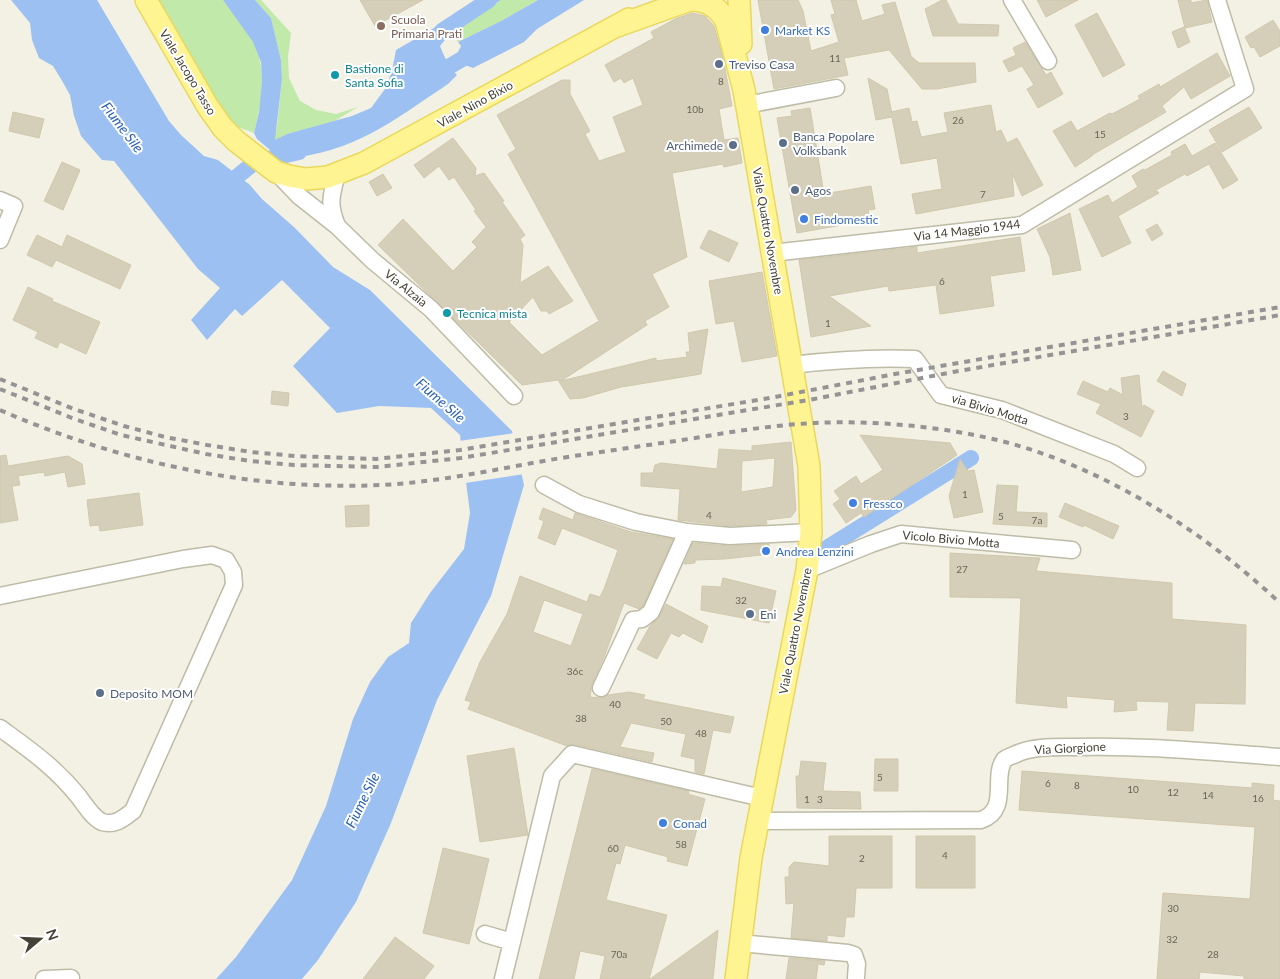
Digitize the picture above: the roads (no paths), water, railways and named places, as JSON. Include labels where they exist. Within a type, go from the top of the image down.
[{"type":"main road","name":"Viale Jacopo Tasso","points":[[146,0],[208,107],[223,128],[236,141],[276,172]]},
{"type":"main road","name":"Viale Quattro Novembre","points":[[618,26],[690,0],[700,0],[721,11],[726,21],[745,97],[810,466],[811,532],[807,570],[757,821],[739,943],[736,979]]},
{"type":"main road","name":"Viale Quattro Novembre","points":[[739,0],[745,97]]},
{"type":"main road","name":"Viale Nino Bixio","points":[[276,172],[306,179],[328,177],[364,163],[663,1]]},
{"type":"street","points":[[1012,0],[1048,61]]},
{"type":"street","name":"Via 14 Maggio 1944","points":[[772,253],[1022,225],[1245,89],[1216,0]]},
{"type":"street","points":[[745,97],[836,88]]},
{"type":"street","name":"Via Alzaia","points":[[276,172],[299,196],[337,226],[372,260],[432,309],[514,396]]},
{"type":"street","points":[[337,173],[330,199],[332,213],[337,226]]},
{"type":"street","points":[[0,200],[14,206],[0,240]]},
{"type":"street","name":"via Bivio Motta","points":[[791,364],[836,359],[915,359],[941,394],[1002,410],[1114,454],[1137,468]]},
{"type":"street","points":[[544,485],[579,504],[636,522],[687,532],[730,536],[811,532]]},
{"type":"street","points":[[601,688],[633,620],[642,619],[651,612],[687,532]]},
{"type":"street","name":"Vicolo Bivio Motta","points":[[807,570],[901,534],[1072,550]]},
{"type":"street","points":[[0,596],[182,559],[212,555],[226,560],[234,572],[234,586],[134,811],[121,821],[109,823],[100,821],[70,786],[40,756],[0,728]]},
{"type":"street","name":"Via Giorgione","points":[[757,821],[981,820],[988,818],[997,806],[1002,767],[1005,760],[1017,753],[1034,749],[1124,746],[1280,757]]},
{"type":"street","points":[[503,979],[552,776],[572,754],[762,798]]},
{"type":"street","points":[[485,934],[512,942]]},
{"type":"street","points":[[739,943],[848,953],[854,955],[856,977]]},
{"type":"street","points":[[44,979],[71,978]]},
{"type":"water","name":"Fiume Sile","points":[[11,0],[97,0],[169,121],[181,135],[204,156],[218,160],[250,185],[262,199],[295,228],[333,267],[370,290],[512,431],[524,485],[491,596],[437,700],[391,823],[356,902],[318,960],[302,979],[216,979],[236,957],[292,880],[326,806],[353,719],[370,682],[388,657],[409,643],[411,623],[430,593],[464,549],[470,513],[460,435],[431,408],[379,406],[337,413],[293,366],[330,328],[282,280],[242,316],[235,309],[207,340],[191,320],[220,288],[198,269],[114,161],[102,160],[81,136],[74,116],[70,95],[53,66],[39,58],[32,40],[30,23]]},
{"type":"water","points":[[223,0],[255,0],[271,18],[281,60],[282,79],[275,140],[287,134],[352,116],[371,108],[385,89],[392,71],[396,50],[434,28],[440,47],[457,75],[448,84],[372,133],[332,150],[282,160],[257,139],[254,133],[259,112],[262,81],[261,62],[253,42]]},
{"type":"water","points":[[477,0],[501,0],[446,33],[443,26],[453,20],[455,13]]},
{"type":"water","points":[[538,0],[584,0],[537,29],[524,42],[473,68],[465,65],[458,52],[461,46],[458,42]]},
{"type":"waterway","points":[[424,53],[442,31],[489,0]]},
{"type":"waterway","points":[[433,76],[481,48]]},
{"type":"waterway","points":[[222,189],[255,162],[299,152]]},
{"type":"waterway","points":[[825,549],[971,458]]},
{"type":"railway","points":[[0,379],[74,409],[124,426],[165,437],[251,452],[295,456],[376,459],[460,450],[775,397],[895,374],[1280,307]]},
{"type":"railway","points":[[0,389],[72,418],[121,435],[206,454],[294,465],[377,467],[461,458],[814,399],[953,372],[1280,315]]},
{"type":"railway","points":[[0,410],[91,444],[138,458],[186,469],[234,478],[332,486],[381,485],[426,481],[561,458],[785,425],[839,422],[938,429],[986,437],[1047,455],[1119,487],[1154,507],[1220,552],[1280,603]]},
{"type":"place","name":"Scuola Primaria Prati","points":[[381,26]]},
{"type":"place","name":"Market KS","points":[[765,30]]},
{"type":"place","name":"Treviso Casa","points":[[719,64]]},
{"type":"place","name":"Bastione di Santa Sofia","points":[[335,75]]},
{"type":"place","name":"Banca Popolare Volksbank","points":[[783,143]]},
{"type":"place","name":"Archimede","points":[[733,145]]},
{"type":"place","name":"Agos","points":[[795,190]]},
{"type":"place","name":"Findomestic","points":[[804,219]]},
{"type":"place","name":"Tecnica mista","points":[[447,313]]},
{"type":"place","name":"Fressco","points":[[853,503]]},
{"type":"place","name":"Andrea Lenzini","points":[[766,551]]},
{"type":"place","name":"Eni","points":[[750,614]]},
{"type":"place","name":"Deposito MOM","points":[[100,693]]},
{"type":"place","name":"Conad","points":[[663,823]]}]
